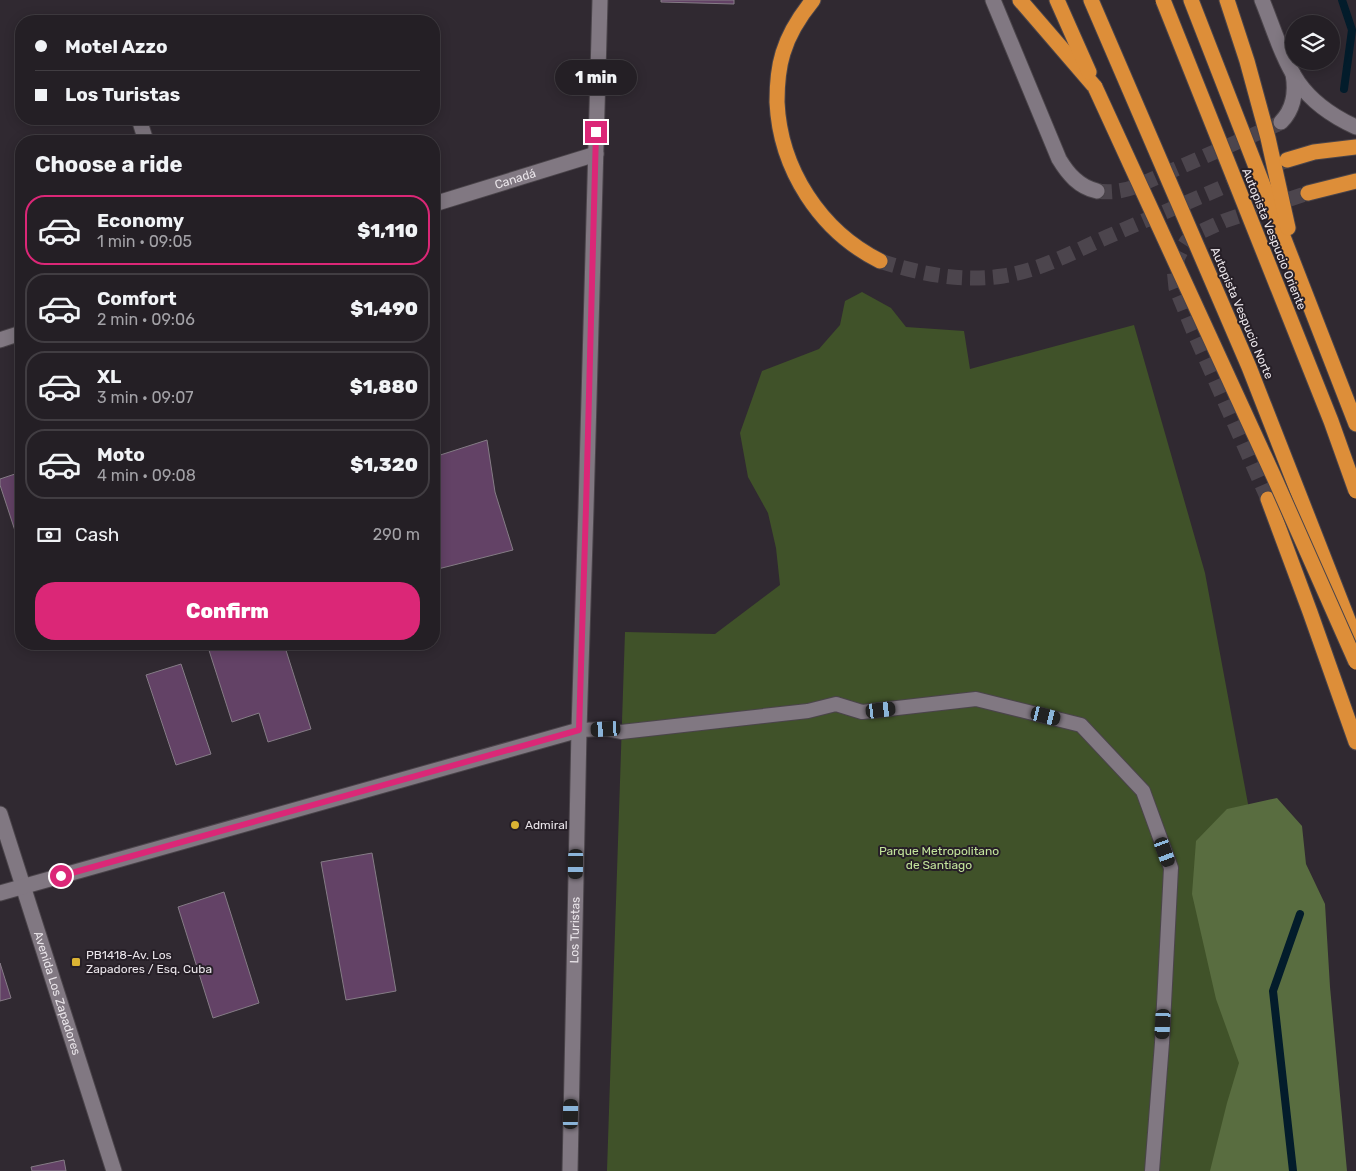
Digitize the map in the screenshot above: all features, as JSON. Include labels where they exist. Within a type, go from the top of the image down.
[{"type":"highway","points":[[813,0],[786,42],[780,64],[777,90],[778,111],[784,148],[800,184],[820,214],[846,240],[880,261]]},
{"type":"highway","points":[[1020,0],[1096,87]]},
{"type":"highway","points":[[1057,0],[1356,662]]},
{"type":"highway","name":"Autopista Vespucio Norte","points":[[1091,0],[1249,367],[1356,640]]},
{"type":"highway","name":"Autopista Vespucio Oriente","points":[[1163,0],[1331,421],[1356,490]]},
{"type":"highway","points":[[1191,0],[1356,424]]},
{"type":"highway","points":[[1227,0],[1247,61],[1268,138],[1299,275]]},
{"type":"highway","points":[[1287,160],[1327,150],[1356,147]]},
{"type":"highway","points":[[1308,193],[1356,180]]},
{"type":"highway","points":[[1268,499],[1356,742]]},
{"type":"street","name":"Los Turistas","points":[[570,1171],[579,730],[600,0]]},
{"type":"street","points":[[993,0],[1058,159],[1076,181],[1087,188],[1097,191]]},
{"type":"street","points":[[1262,0],[1292,72],[1294,82],[1294,98],[1290,109],[1281,122]]},
{"type":"street","points":[[1292,72],[1305,90],[1328,111],[1356,127]]},
{"type":"street","name":"Canadá","points":[[440,202],[596,154]]},
{"type":"street","points":[[0,340],[15,335]]},
{"type":"street","points":[[0,893],[579,730]]},
{"type":"street","name":"Avenida Los Zapadores","points":[[0,814],[114,1171]]},
{"type":"lane","points":[[579,730],[606,729],[621,732],[808,711],[836,704],[862,712],[976,699],[1081,725],[1143,791],[1171,868],[1162,1043],[1152,1171]]},
{"type":"green space","name":"Parque Metropolitano de Santiago","points":[[862,292],[891,308],[906,327],[964,331],[970,369],[1134,325],[1205,573],[1267,906],[1312,1171],[607,1171],[625,632],[715,634],[780,585],[776,548],[768,513],[748,477],[740,433],[762,371],[819,349],[840,325],[845,301]]},
{"type":"green space","points":[[1277,798],[1302,826],[1306,864],[1325,904],[1330,987],[1347,1171],[1210,1171],[1239,1063],[1216,999],[1192,894],[1196,841],[1227,809]]},
{"type":"building","points":[[661,0],[734,0],[734,4],[661,2]]},
{"type":"building","points":[[487,440],[495,492],[513,550],[440,568],[440,455]]},
{"type":"building","points":[[15,474],[15,531],[0,485],[0,479]]},
{"type":"building","points":[[209,650],[286,650],[311,729],[268,742],[259,713],[232,722]]},
{"type":"building","points":[[181,664],[211,754],[176,765],[146,675]]},
{"type":"building","points":[[372,853],[396,991],[346,1000],[321,862]]},
{"type":"building","points":[[224,892],[259,1003],[213,1018],[178,907]]},
{"type":"building","points":[[0,963],[11,998],[0,1001]]},
{"type":"building","points":[[64,1160],[66,1171],[32,1171],[31,1167]]},
{"type":"waterway","points":[[1342,0],[1352,30],[1344,89]]},
{"type":"waterway","points":[[1293,1171],[1273,991],[1300,914]]},
{"type":"tunnel","points":[[1097,191],[1117,191],[1137,186],[1281,122]]},
{"type":"tunnel","points":[[880,261],[910,270],[941,276],[987,278],[1018,273],[1060,258],[1285,161]]},
{"type":"tunnel","points":[[1268,499],[1193,330],[1176,288],[1174,268],[1187,241],[1198,233],[1224,221],[1308,193]]},
{"type":"place","name":"Admiral","points":[[515,825]]},
{"type":"place","name":"PB1418-Av. Los Zapadores / Esq. Cuba","points":[[76,962]]},
{"type":"route","points":[[61,876],[579,730],[596,132]]}]
